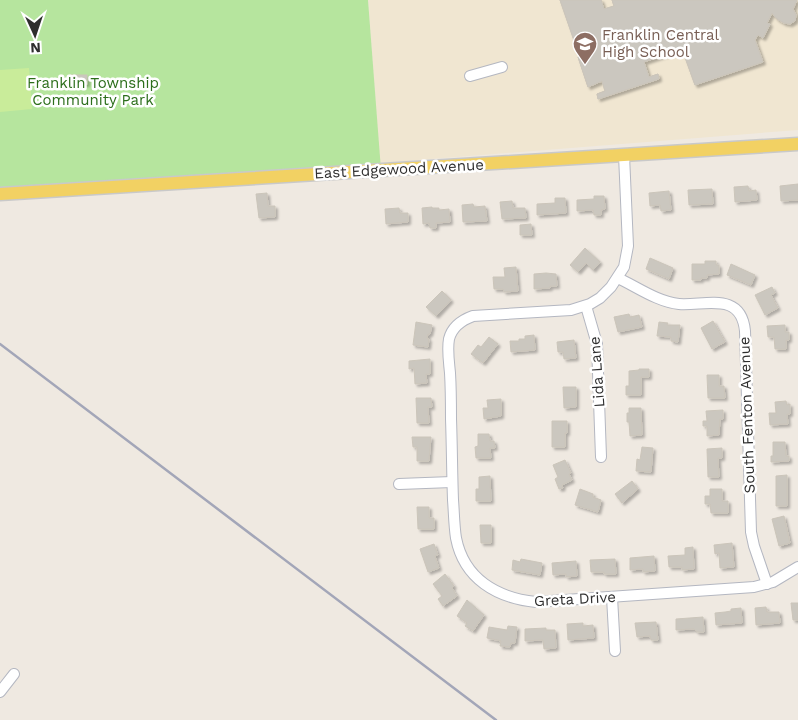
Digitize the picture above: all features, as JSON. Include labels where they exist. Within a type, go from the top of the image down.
[{"type":"main road","name":"East Edgewood Avenue","points":[[0,194],[798,144]]},
{"type":"street","points":[[470,76],[502,66]]},
{"type":"street","points":[[586,306],[603,296],[618,278],[625,263],[628,246],[624,155]]},
{"type":"street","name":"South Fenton Avenue","points":[[618,278],[658,298],[679,304],[713,302],[729,305],[742,319],[745,331],[750,527],[754,546],[767,584]]},
{"type":"street","name":"Lida Lane","points":[[586,306],[597,344],[601,457]]},
{"type":"street","name":"Greta Drive","points":[[586,306],[571,310],[473,316],[462,321],[454,329],[449,340],[454,526],[459,549],[466,564],[473,573],[490,589],[504,596],[527,601],[754,587],[767,584],[798,567]]},
{"type":"street","points":[[399,484],[452,482]]},
{"type":"street","points":[[612,596],[615,652]]},
{"type":"street","points":[[0,692],[14,674]]},
{"type":"shaded area","name":"Franklin Central High School","points":[[368,0],[798,0],[798,130],[380,163]]},
{"type":"green space","name":"Franklin Township Community Park","points":[[0,0],[368,0],[381,170],[0,187]]},
{"type":"green space","points":[[29,68],[32,109],[0,112],[0,70]]},
{"type":"building","points":[[560,0],[601,0],[604,9],[614,6],[612,0],[797,0],[793,9],[796,15],[795,21],[790,24],[784,23],[772,13],[767,23],[770,24],[763,38],[758,35],[755,40],[763,62],[695,85],[682,49],[644,62],[649,77],[658,74],[659,79],[598,99],[597,94],[605,91],[602,81],[588,87],[578,57],[585,53],[583,47],[577,49]],"holes":[[[622,25],[623,29],[632,26],[637,44],[608,53],[601,32]],[[637,64],[642,79],[607,90],[602,75]]]},
{"type":"building","points":[[560,0],[601,0],[604,9],[614,6],[612,0],[797,0],[793,9],[796,15],[795,21],[790,24],[784,23],[772,13],[767,23],[770,24],[763,38],[758,35],[755,40],[763,62],[695,85],[682,49],[644,62],[649,77],[658,74],[659,79],[598,99],[597,94],[605,91],[602,81],[588,87],[578,57],[585,53],[583,47],[577,49]]},
{"type":"building","points":[[70,75],[87,75],[87,84],[70,84]]},
{"type":"building","points":[[798,184],[798,200],[781,201],[780,186]]},
{"type":"building","points":[[748,186],[749,191],[756,190],[757,200],[735,202],[734,187]]},
{"type":"building","points":[[712,189],[713,204],[689,205],[688,190]]},
{"type":"building","points":[[669,191],[671,210],[661,211],[660,205],[650,206],[649,193]]},
{"type":"building","points":[[267,193],[268,206],[275,206],[275,217],[259,218],[256,194]]},
{"type":"building","points":[[594,196],[604,196],[605,209],[601,210],[601,215],[594,215],[593,210],[577,211],[577,200],[594,199]]},
{"type":"building","points":[[555,198],[565,198],[566,213],[537,215],[537,204],[555,203]]},
{"type":"building","points":[[512,201],[513,208],[525,208],[526,218],[502,219],[500,202]]},
{"type":"building","points":[[473,204],[474,207],[485,206],[487,221],[463,222],[462,205]]},
{"type":"building","points":[[399,208],[400,213],[408,213],[408,222],[386,224],[385,209]]},
{"type":"building","points":[[422,208],[439,208],[439,210],[449,209],[450,222],[436,223],[436,228],[430,228],[429,223],[423,224]]},
{"type":"building","points":[[531,224],[532,235],[520,235],[520,225]]},
{"type":"building","points":[[585,248],[600,262],[593,270],[586,263],[578,272],[570,265]]},
{"type":"building","points":[[650,258],[673,268],[669,279],[646,269]]},
{"type":"building","points":[[705,261],[716,261],[716,265],[719,265],[719,274],[707,275],[707,278],[701,278],[701,280],[692,280],[692,264],[705,264]]},
{"type":"building","points":[[731,264],[755,275],[751,285],[727,275]]},
{"type":"building","points":[[516,267],[518,291],[504,292],[503,289],[494,289],[493,277],[505,277],[504,268]]},
{"type":"building","points":[[534,274],[556,274],[557,286],[534,289]]},
{"type":"building","points":[[772,287],[775,293],[771,295],[778,308],[765,315],[755,295]]},
{"type":"building","points":[[442,291],[451,300],[436,316],[426,307]]},
{"type":"building","points":[[629,314],[630,317],[639,315],[642,327],[618,332],[614,317]]},
{"type":"building","points":[[713,321],[725,342],[712,349],[701,328]]},
{"type":"building","points":[[416,322],[432,325],[427,338],[429,339],[428,347],[413,345]]},
{"type":"building","points":[[659,322],[668,323],[667,325],[680,325],[678,342],[671,341],[671,337],[657,336]]},
{"type":"building","points":[[785,325],[785,332],[789,332],[789,340],[786,340],[786,349],[775,349],[774,337],[768,337],[767,326]]},
{"type":"building","points":[[534,335],[535,350],[511,352],[510,341],[519,341],[519,339],[525,339],[525,336]]},
{"type":"building","points":[[489,337],[498,344],[483,363],[471,354],[478,345],[481,347]]},
{"type":"building","points":[[574,340],[576,358],[564,359],[563,352],[558,352],[557,342]]},
{"type":"building","points":[[430,359],[430,374],[426,374],[427,383],[415,384],[414,368],[409,369],[409,361]]},
{"type":"building","points":[[649,369],[649,377],[641,377],[641,395],[626,395],[626,386],[629,386],[629,371]]},
{"type":"building","points":[[707,375],[719,375],[719,386],[724,386],[725,398],[708,398]]},
{"type":"building","points":[[563,387],[576,387],[576,407],[564,408]]},
{"type":"building","points":[[416,398],[431,398],[432,407],[428,407],[429,423],[417,423]]},
{"type":"building","points":[[501,399],[501,416],[484,419],[483,408],[488,408],[487,400]]},
{"type":"building","points":[[786,401],[787,405],[790,404],[790,414],[787,414],[788,424],[770,425],[769,413],[776,413],[775,402]]},
{"type":"building","points":[[629,408],[641,408],[642,435],[630,436],[629,422],[627,422]]},
{"type":"building","points":[[723,410],[723,419],[720,419],[719,435],[707,436],[707,426],[703,426],[703,421],[707,421],[706,411]]},
{"type":"building","points":[[552,421],[567,421],[565,447],[552,447]]},
{"type":"building","points":[[478,434],[489,434],[490,441],[494,441],[495,448],[490,448],[491,458],[476,458],[475,447],[478,446]]},
{"type":"building","points":[[412,437],[431,437],[429,461],[417,461],[417,447],[413,447]]},
{"type":"building","points":[[773,442],[785,442],[786,456],[789,456],[789,461],[771,462]]},
{"type":"building","points":[[642,447],[653,448],[651,472],[636,471],[637,459],[640,460]]},
{"type":"building","points":[[722,448],[722,458],[718,458],[719,477],[708,477],[707,449]]},
{"type":"building","points":[[565,460],[572,480],[562,485],[563,488],[559,489],[555,479],[558,477],[553,465]]},
{"type":"building","points":[[787,475],[787,506],[776,506],[776,476]]},
{"type":"building","points":[[490,476],[491,501],[476,501],[479,477]]},
{"type":"building","points":[[632,481],[638,489],[622,503],[615,494]]},
{"type":"building","points":[[580,489],[593,494],[593,497],[601,500],[598,512],[575,505]]},
{"type":"building","points":[[710,489],[722,489],[722,501],[728,501],[728,513],[711,513],[710,504],[705,504],[705,496],[710,496]]},
{"type":"building","points":[[417,507],[429,507],[429,518],[434,518],[434,529],[418,529]]},
{"type":"building","points":[[784,516],[790,543],[779,546],[772,519]]},
{"type":"building","points":[[480,525],[491,525],[491,543],[481,543]]},
{"type":"building","points":[[732,543],[734,567],[720,568],[719,553],[715,554],[714,545]]},
{"type":"building","points":[[434,544],[438,555],[435,556],[439,568],[428,572],[420,549]]},
{"type":"building","points":[[693,547],[694,569],[682,570],[682,567],[669,567],[668,556],[685,555],[685,548]]},
{"type":"building","points":[[654,556],[655,571],[643,572],[643,569],[630,570],[630,558]]},
{"type":"building","points":[[521,559],[542,563],[540,575],[512,570],[513,560],[520,562]]},
{"type":"building","points":[[615,559],[616,574],[591,572],[590,560]]},
{"type":"building","points":[[576,561],[577,576],[566,577],[566,574],[553,575],[552,563]]},
{"type":"building","points":[[445,574],[454,586],[452,588],[457,596],[443,606],[438,599],[442,596],[433,584]]},
{"type":"building","points":[[467,600],[484,615],[473,631],[465,626],[467,623],[457,616]]},
{"type":"building","points":[[791,603],[798,603],[798,620],[793,620]]},
{"type":"building","points":[[766,607],[767,612],[779,612],[780,623],[756,625],[755,608]]},
{"type":"building","points":[[741,608],[742,623],[716,625],[715,613]]},
{"type":"building","points":[[703,617],[704,632],[697,632],[694,629],[676,630],[676,619]]},
{"type":"building","points":[[656,622],[658,640],[651,640],[650,636],[637,637],[635,623]]},
{"type":"building","points":[[583,623],[583,626],[593,625],[594,638],[568,640],[567,624]]},
{"type":"building","points":[[508,626],[517,627],[515,643],[511,643],[510,647],[500,646],[501,641],[487,638],[489,627],[507,630]]},
{"type":"building","points":[[546,628],[546,630],[555,630],[556,648],[544,649],[543,640],[525,641],[525,629]]},
{"type":"railway","points":[[0,344],[496,720]]},
{"type":"place","name":"Franklin Central High School","points":[[585,65]]}]
